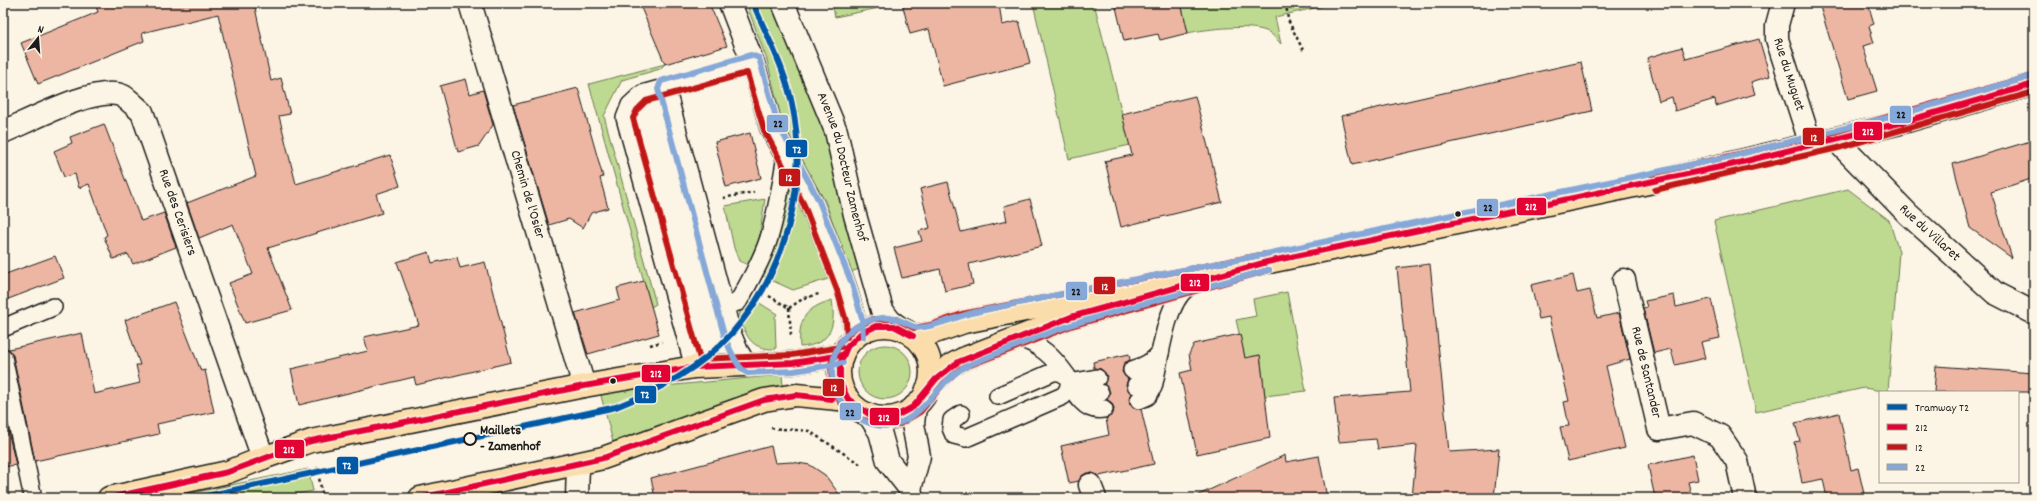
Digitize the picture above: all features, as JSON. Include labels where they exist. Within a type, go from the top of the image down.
[{"type":"main road","points":[[1267,262],[1204,280],[1153,289],[964,322],[932,334],[906,332],[886,326],[867,329],[855,337],[842,355],[839,366],[840,380],[849,400],[856,407],[869,415],[881,417],[895,416],[905,413],[950,366],[956,362],[1071,317],[1153,289],[1267,262],[1653,182],[1836,140],[2034,84]]},
{"type":"main road","points":[[906,332],[924,347],[930,363],[930,375],[921,397]]},
{"type":"main road","points":[[108,498],[228,472],[311,441],[584,386],[694,367],[793,362],[842,355]]},
{"type":"main road","points":[[420,498],[603,458],[764,400],[796,395],[849,400]]},
{"type":"street","name":"Chemin de l'Osier","points":[[470,3],[584,386]]},
{"type":"street","points":[[730,3],[753,63],[771,127],[811,202],[844,287],[854,320],[855,337]]},
{"type":"street","name":"Avenue du Docteur Zamenhof","points":[[783,3],[836,131],[855,215],[882,310],[890,321],[906,332]]},
{"type":"street","name":"Rue du Muguet","points":[[1783,3],[1777,26],[1778,39],[1812,145]]},
{"type":"street","name":"Rue des Cerisiers","points":[[3,132],[74,101],[103,93],[122,96],[142,112],[264,458]]},
{"type":"street","name":"Rue du Villaret","points":[[1836,140],[1908,214],[1995,293],[2034,313]]},
{"type":"street","name":"Rue de Santander","points":[[1624,280],[1659,429],[1693,423],[1720,436],[1737,461],[1745,498]]},
{"type":"street","points":[[911,494],[919,456],[913,424],[921,397]]},
{"type":"street","points":[[869,415],[880,432],[888,461],[911,494]]},
{"type":"street","points":[[577,498],[578,464]]},
{"type":"lane","points":[[694,367],[625,118],[630,105],[642,94],[753,63]]},
{"type":"lane","points":[[666,87],[732,333],[739,350],[748,365]]},
{"type":"lane","points":[[725,306],[738,302],[752,277],[768,241],[786,156]]},
{"type":"lane","points":[[1136,385],[1148,378],[1162,350],[1168,319],[1176,302],[1183,292],[1204,280]]},
{"type":"lane","points":[[1153,289],[1168,319]]},
{"type":"lane","points":[[3,328],[53,308]]},
{"type":"lane","points":[[998,396],[1053,372],[1060,372],[1068,378],[1075,382],[1100,394],[1092,409],[1075,394],[1068,378],[1056,361],[1042,348],[1017,338]]},
{"type":"lane","points":[[3,357],[34,498]]},
{"type":"lane","points":[[961,414],[952,420],[951,428],[954,435],[966,438],[1063,396],[1069,389],[1068,378]]},
{"type":"path","points":[[1286,3],[1288,20],[1304,52]]},
{"type":"path","points":[[723,198],[780,187]]},
{"type":"path","points":[[792,342],[789,308],[804,298],[826,292]]},
{"type":"path","points":[[768,428],[809,432],[862,465],[866,464]]},
{"type":"green space","points":[[746,3],[774,3],[823,118],[859,269],[851,272],[825,201],[790,142],[783,126],[767,60]]},
{"type":"green space","points":[[832,3],[903,3],[835,17]]},
{"type":"green space","points":[[1033,3],[1094,3],[1130,145],[1069,159]]},
{"type":"green space","points":[[1181,3],[1337,3],[1275,17],[1281,44],[1270,33],[1253,28],[1217,29],[1188,33]]},
{"type":"green space","points":[[665,64],[660,69],[622,80],[604,116],[656,304],[651,307],[589,84]]},
{"type":"green space","points":[[788,182],[813,232],[828,279],[793,290],[762,276]]},
{"type":"green space","points":[[1848,189],[1889,220],[1899,252],[1888,391],[1864,388],[1756,412],[1714,221]]},
{"type":"green space","points":[[765,199],[759,239],[748,265],[739,261],[734,248],[725,206]]},
{"type":"green space","points":[[1287,292],[1306,391],[1265,396],[1260,355],[1245,358],[1236,320],[1256,316],[1253,299]]},
{"type":"green space","points":[[750,297],[777,314],[775,317],[776,349],[767,349],[755,344],[750,340],[744,329],[739,314]]},
{"type":"green space","points":[[832,300],[832,326],[825,338],[819,342],[800,347],[800,329],[805,316],[815,307]]},
{"type":"green space","points":[[885,345],[895,347],[904,353],[910,362],[912,372],[910,382],[904,391],[895,397],[885,399],[875,397],[866,391],[860,382],[858,372],[860,362],[866,353],[875,347]]},
{"type":"green space","points":[[782,375],[783,386],[613,442],[600,392]]},
{"type":"green space","points":[[308,469],[313,491],[277,498],[168,498]]},
{"type":"building","points":[[95,3],[254,3],[271,81],[281,78],[290,114],[279,116],[296,184],[390,155],[400,186],[376,194],[382,213],[268,248],[292,310],[245,323],[229,283],[253,274],[233,224],[199,238],[187,203],[256,176],[218,14],[142,33],[144,41],[38,84],[21,43],[98,12]]},
{"type":"building","points":[[639,3],[709,3],[727,46],[665,64]]},
{"type":"building","points":[[902,3],[999,3],[1002,25],[1019,21],[1030,63],[943,86],[929,29],[910,34]]},
{"type":"building","points":[[1115,3],[1181,3],[1188,33],[1160,40],[1158,34],[1124,41]]},
{"type":"building","points":[[1819,3],[1868,3],[1874,24],[1869,26],[1874,43],[1863,46],[1877,91],[1848,99]]},
{"type":"building","points":[[1759,39],[1770,76],[1751,82],[1755,94],[1716,106],[1715,99],[1675,111],[1672,97],[1659,101],[1647,58],[1682,47],[1686,59]]},
{"type":"building","points":[[1581,62],[1592,111],[1352,165],[1341,116]]},
{"type":"building","points":[[466,79],[470,94],[483,90],[493,125],[479,146],[458,152],[440,86]]},
{"type":"building","points":[[578,88],[603,177],[600,178],[608,208],[591,213],[583,228],[569,219],[549,225],[513,105]]},
{"type":"building","points":[[1195,96],[1222,202],[1121,227],[1105,161],[1132,155],[1122,114]]},
{"type":"building","points":[[104,124],[141,221],[164,213],[176,247],[133,264],[128,254],[113,259],[104,237],[107,235],[89,184],[79,188],[75,174],[64,177],[54,151],[72,143],[70,137]]},
{"type":"building","points":[[750,133],[761,178],[726,187],[715,142]]},
{"type":"building","points":[[2034,140],[2034,178],[1991,192],[2012,258],[1970,228],[1953,164]]},
{"type":"building","points":[[948,182],[961,232],[1007,221],[1004,206],[1030,199],[1042,246],[969,264],[973,284],[945,291],[940,269],[902,278],[894,248],[922,241],[919,231],[930,228],[920,189]]},
{"type":"building","points":[[429,252],[432,263],[457,257],[460,268],[485,262],[511,362],[416,385],[414,377],[299,405],[291,369],[368,351],[364,337],[419,325],[397,262]]},
{"type":"building","points":[[55,256],[64,278],[3,301],[3,275]]},
{"type":"building","points":[[1430,264],[1449,452],[1499,449],[1494,498],[1412,498],[1417,445],[1378,449],[1376,439],[1339,442],[1334,398],[1410,392],[1397,268]]},
{"type":"building","points":[[1573,275],[1577,293],[1590,290],[1597,318],[1619,313],[1630,359],[1606,366],[1625,448],[1568,461],[1560,427],[1569,426],[1564,402],[1569,401],[1549,317],[1539,319],[1531,285]]},
{"type":"building","points":[[644,281],[659,334],[588,354],[575,313],[620,300],[617,288]]},
{"type":"building","points":[[1674,295],[1676,307],[1711,299],[1720,338],[1701,342],[1705,358],[1675,365],[1671,349],[1654,353],[1643,308],[1647,307],[1645,301]]},
{"type":"building","points":[[174,302],[201,371],[205,370],[214,412],[157,424],[159,434],[35,461],[13,355],[9,349],[82,333],[94,394],[140,383],[136,365],[140,365],[125,320]]},
{"type":"building","points":[[1240,334],[1245,358],[1260,355],[1270,438],[1197,454],[1180,373],[1192,370],[1189,354],[1194,344]]},
{"type":"building","points":[[1129,354],[1130,360],[1124,363],[1122,372],[1128,379],[1126,385],[1131,394],[1129,399],[1130,404],[1133,408],[1141,409],[1154,464],[1099,476],[1092,473],[1086,473],[1079,481],[1069,483],[1061,446],[1109,435],[1106,419],[1113,414],[1114,409],[1112,403],[1107,400],[1110,392],[1104,384],[1107,376],[1101,369],[1094,368],[1093,362]]},
{"type":"building","points":[[1936,366],[2034,373],[2034,392],[1934,391]]},
{"type":"building","points":[[1839,413],[1851,470],[1858,468],[1865,498],[1827,498],[1823,479],[1802,483],[1794,442],[1800,441],[1795,423]]},
{"type":"building","points":[[8,431],[16,465],[3,467],[3,432]]},
{"type":"building","points":[[771,446],[775,463],[792,462],[810,465],[825,475],[842,498],[655,498],[651,478]]},
{"type":"building","points":[[1285,455],[1286,462],[1319,456],[1327,498],[1192,498]]},
{"type":"building","points":[[1693,455],[1698,480],[1688,482],[1692,498],[1655,498],[1648,465]]},
{"type":"tram line","name":"T2","points":[[197,498],[616,407],[648,393],[678,377],[720,346],[751,309],[767,283],[789,226],[795,196],[797,134],[792,104],[780,65],[753,3]]},
{"type":"transit line","name":"22","points":[[843,363],[794,371],[748,373],[740,367],[730,351],[724,335],[658,89],[661,81],[751,55],[759,58],[778,124],[818,199],[852,284],[862,319],[863,337]]},
{"type":"transit line","name":"12","points":[[841,347],[792,355],[700,359],[633,118],[637,110],[646,101],[747,73],[764,130],[804,205],[837,290],[846,321],[847,337]]},
{"type":"transit line","name":"12","points":[[1651,174],[1834,132],[2032,76]]},
{"type":"transit line","name":"22","points":[[1266,254],[1728,157],[1898,115],[2032,76]]},
{"type":"transit line","name":"212","points":[[913,336],[894,326],[876,326],[860,334],[847,347],[840,364],[840,382],[848,399],[869,414],[882,417],[896,416],[913,407],[936,379],[958,362],[1071,317],[1267,262],[1730,165],[1900,123],[2034,84]]},
{"type":"transit line","name":"12","points":[[1655,190],[1838,148],[2034,92]]},
{"type":"transit line","name":"12","points":[[1265,254],[962,314],[930,325],[914,328],[896,319],[873,319],[856,327],[840,342],[831,364],[832,383],[840,402],[858,418],[880,425],[900,424],[920,412],[944,383],[960,369],[1074,325],[1269,270]]},
{"type":"transit line","name":"22","points":[[1266,254],[1012,304],[924,327],[915,327],[891,318],[880,318],[869,321],[850,331],[838,348],[832,367],[835,388],[843,404],[855,416],[877,425],[893,425],[905,421],[915,414],[948,379],[969,365],[1074,324],[1269,270]]},
{"type":"transit line","name":"212","points":[[109,498],[228,472],[311,441],[584,386],[694,367],[793,363],[842,355]]},
{"type":"transit line","name":"212","points":[[420,498],[603,458],[764,400],[796,395],[832,399]]},
{"type":"place","name":"Maillets - Zamenhof","points":[[470,439]]}]
